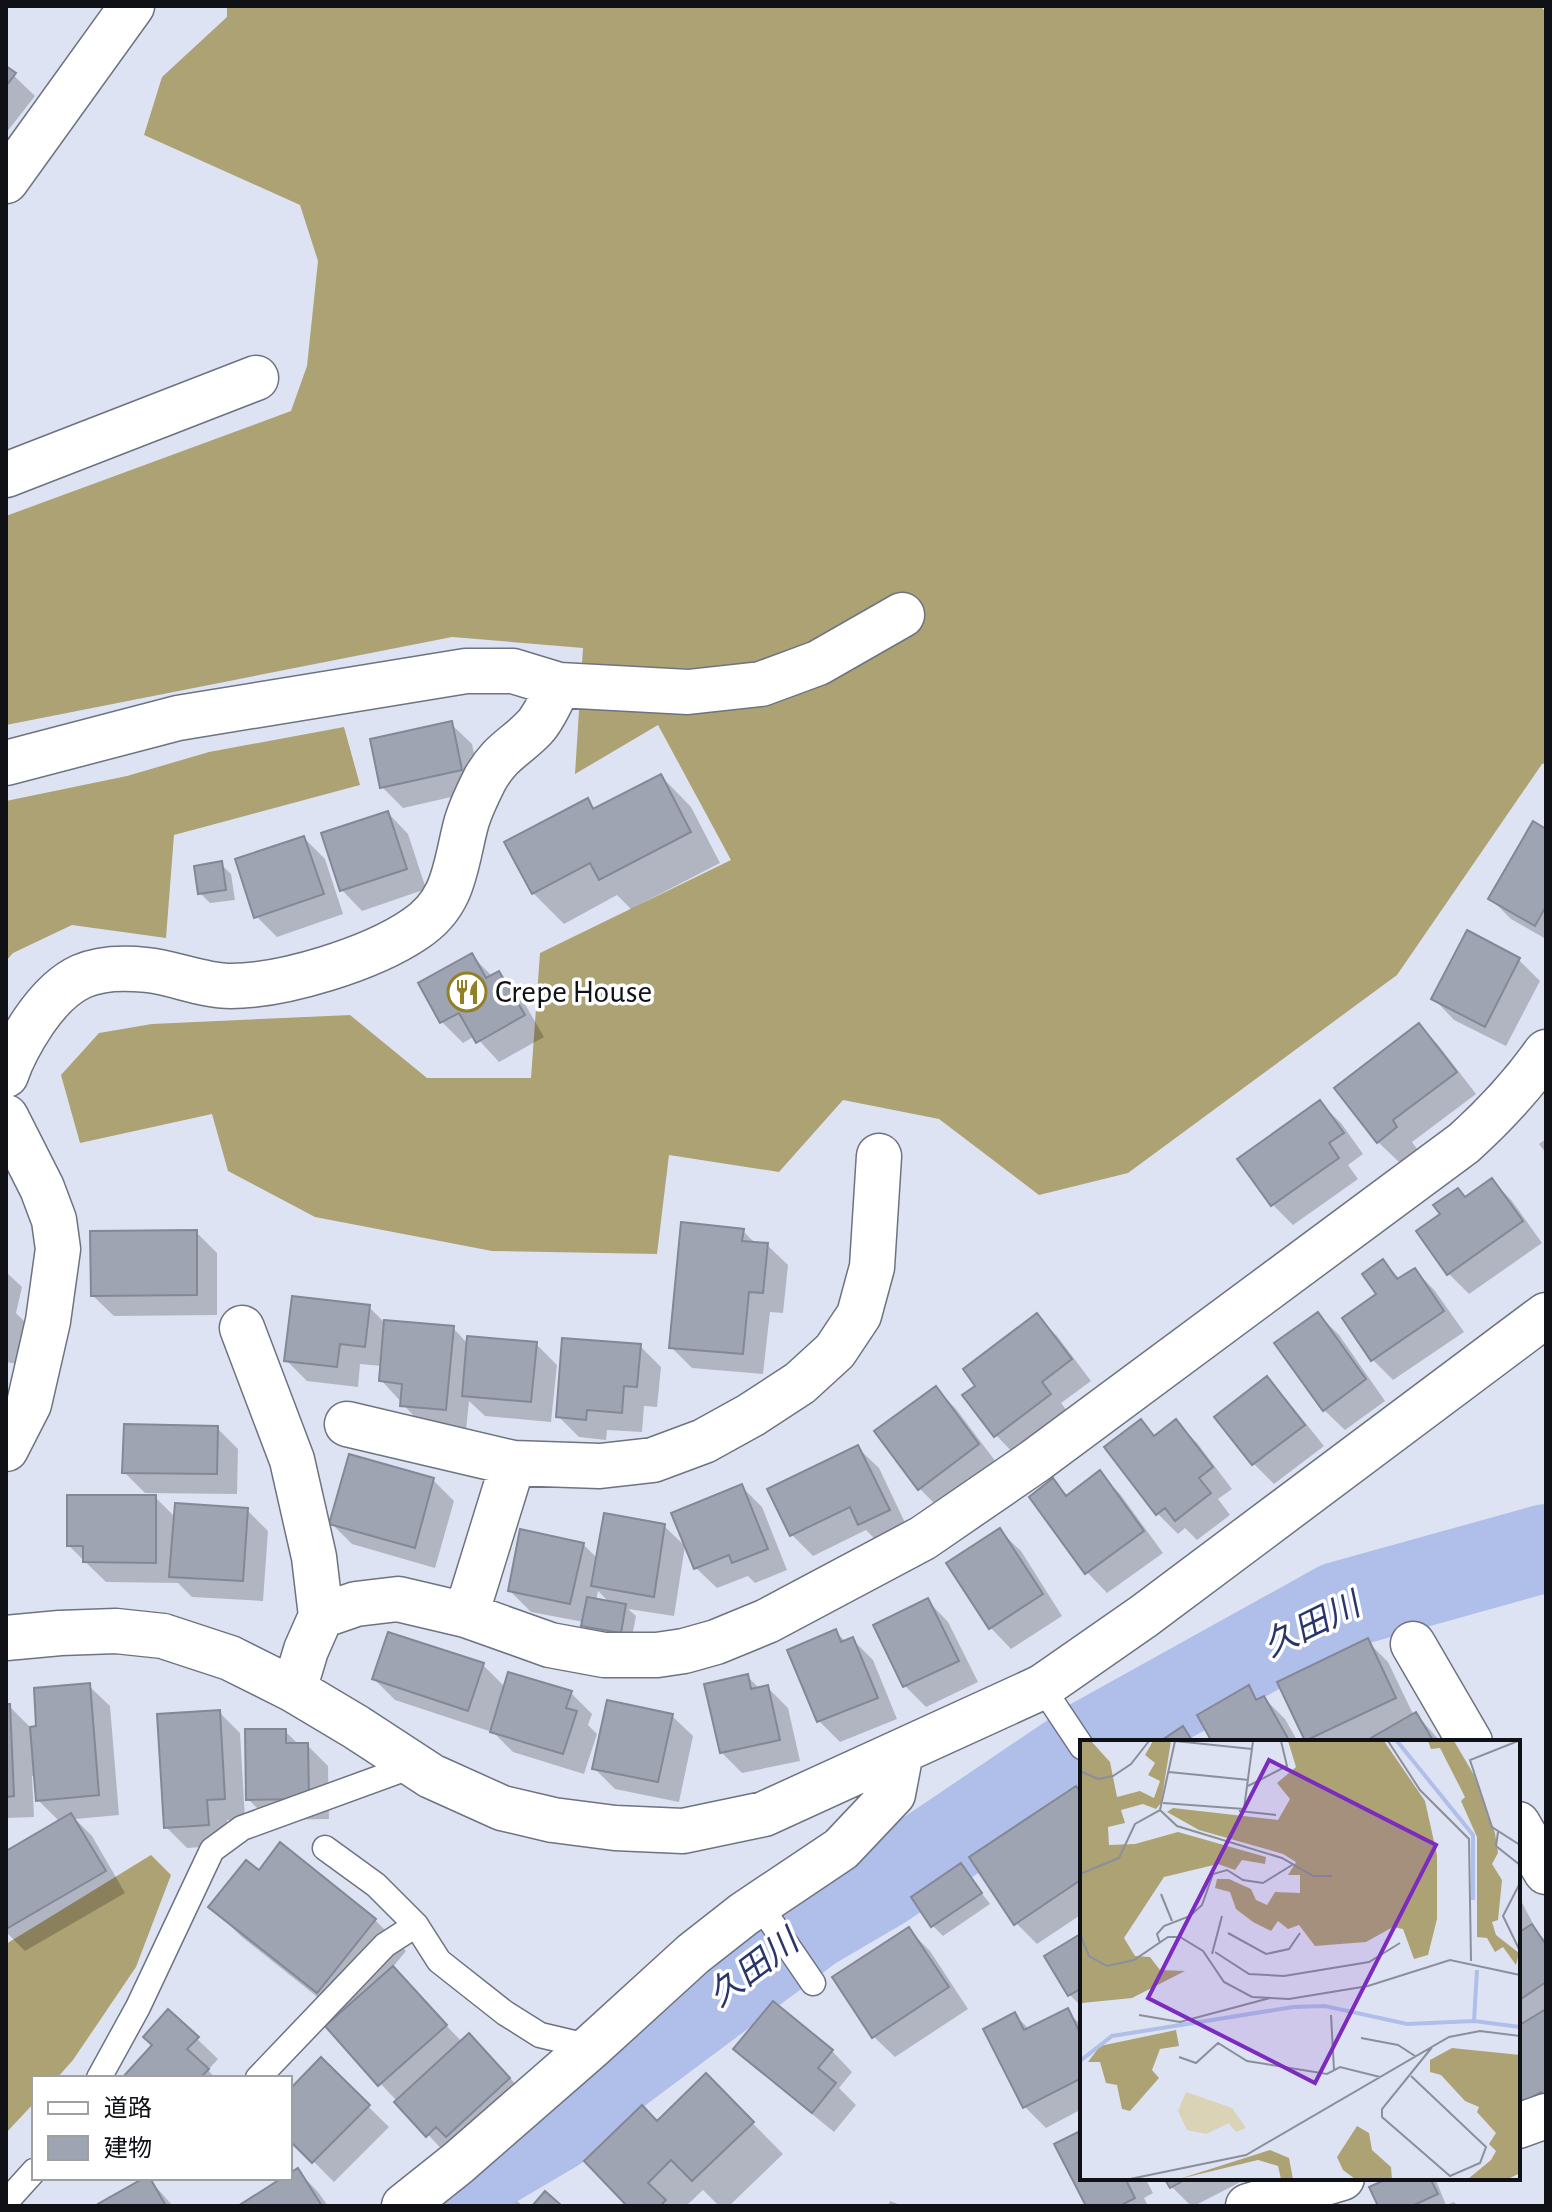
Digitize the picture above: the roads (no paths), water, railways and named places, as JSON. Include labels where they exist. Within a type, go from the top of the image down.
[{"type":"street","points":[[6,181],[132,6]]},
{"type":"street","points":[[6,475],[256,378]]},
{"type":"street","points":[[6,763],[178,718],[466,671],[513,671],[559,685],[688,692],[761,684],[818,663],[902,615]]},
{"type":"street","points":[[6,1075],[14,1051],[50,997],[67,982],[103,970],[147,970],[229,986],[263,982],[322,970],[382,949],[418,927],[446,898],[459,860],[466,821],[484,781],[499,756],[536,726],[559,685]]},
{"type":"street","points":[[321,1616],[356,1604],[398,1599],[466,1615],[550,1645],[604,1655],[657,1655],[684,1651],[716,1642],[767,1621],[923,1538],[1035,1461],[1464,1143],[1496,1114],[1546,1052]]},
{"type":"street","points":[[6,1117],[42,1188],[54,1220],[58,1249],[48,1321],[29,1404],[6,1449]]},
{"type":"street","points":[[347,1424],[513,1463],[600,1466],[653,1460],[716,1434],[800,1383],[835,1351],[859,1315],[872,1267],[879,1156]]},
{"type":"street","points":[[6,1638],[116,1631],[163,1636],[230,1658],[294,1690],[431,1776],[502,1808],[553,1820],[599,1826],[683,1831],[764,1814],[901,1752],[1052,1702],[1156,1608],[1546,1315]]},
{"type":"street","points":[[242,1328],[292,1460],[314,1557],[321,1616],[306,1650],[294,1690]]},
{"type":"street","points":[[466,1615],[513,1463]]},
{"type":"street","points":[[1413,1644],[1469,1740]]},
{"type":"street","points":[[404,2206],[458,2163],[693,1954],[767,1916],[841,1849],[893,1794],[901,1752]]},
{"type":"street","points":[[1520,1827],[1546,1872]]},
{"type":"street","points":[[1520,2125],[1546,2116]]},
{"type":"street","points":[[1248,2206],[1335,2180]]},
{"type":"lane","points":[[1052,1702],[1080,1744]]},
{"type":"lane","points":[[100,2076],[138,2007],[212,1850],[242,1828],[415,1765]]},
{"type":"lane","points":[[325,1848],[376,1885],[416,1925],[439,1961],[505,2013],[540,2035],[591,2047]]},
{"type":"lane","points":[[767,1916],[807,1974]]},
{"type":"lane","points":[[260,2076],[385,1945],[416,1925]]},
{"type":"lane","points":[[6,2202],[32,2173]]},
{"type":"waterway","name":"久田川","points":[[1097,1740],[1338,1606],[1546,1548]]},
{"type":"waterway","name":"久田川","points":[[440,2206],[492,2165],[555,2128],[599,2085],[812,1926],[882,1885],[1080,1751]]},
{"type":"place","name":"Crepe House","points":[[467,992]]}]
